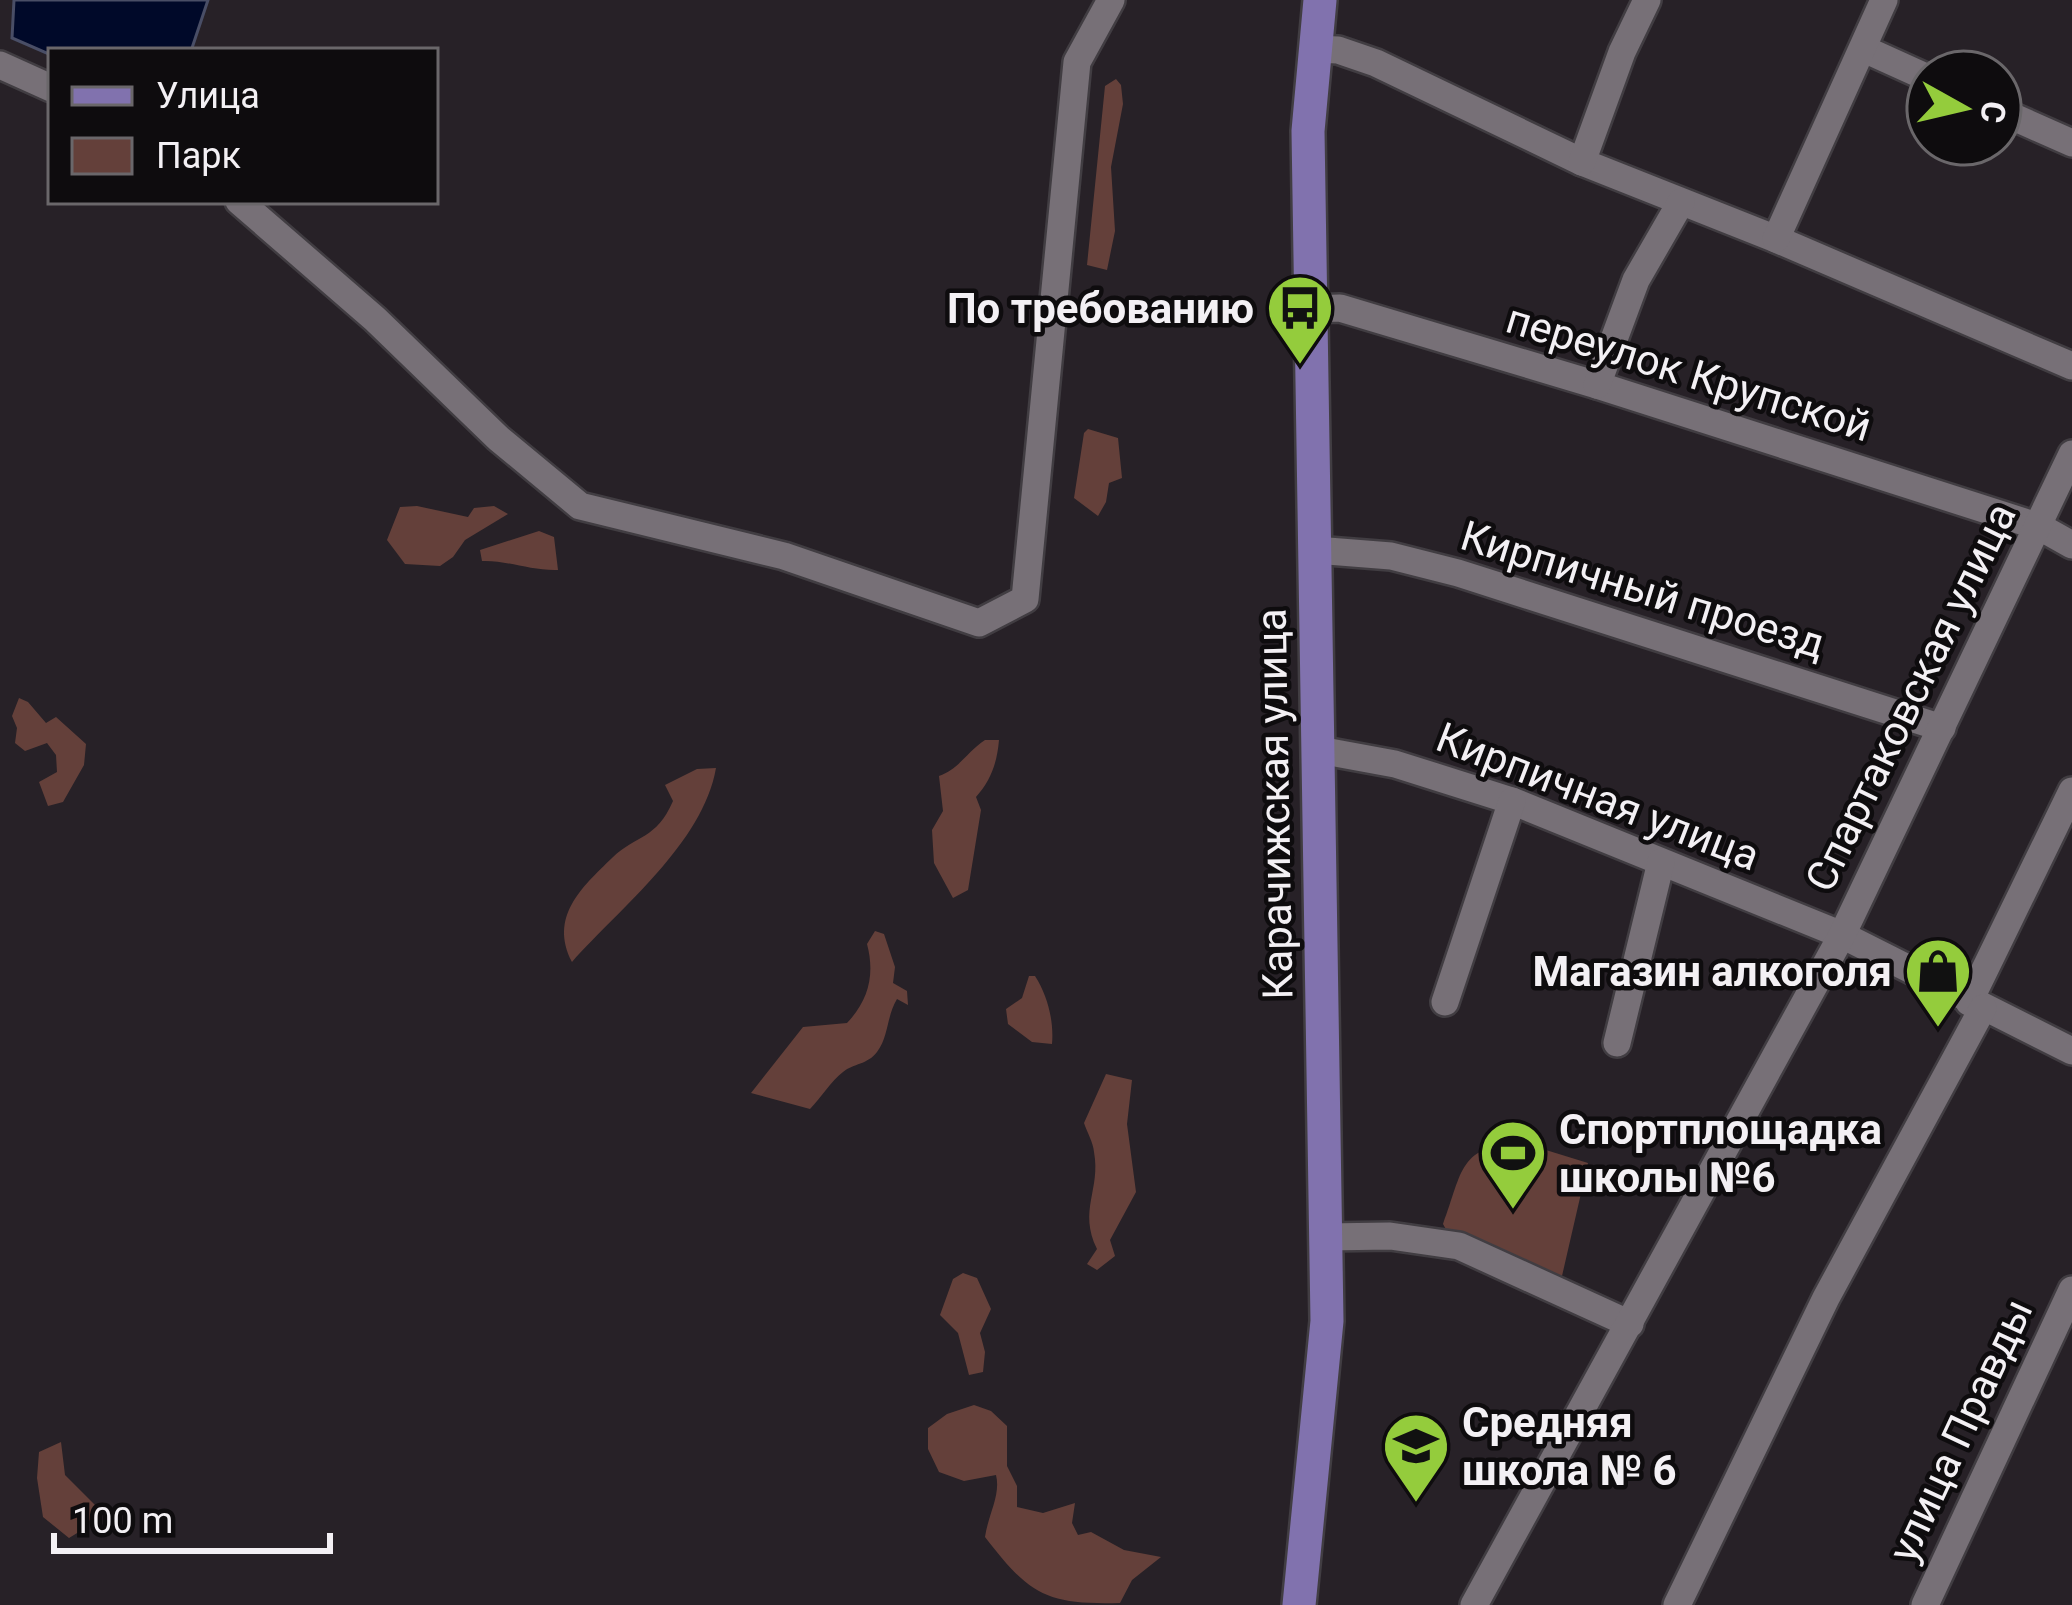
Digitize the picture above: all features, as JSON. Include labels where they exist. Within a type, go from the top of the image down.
[{"type":"main road","name":"Карачижская улица","points":[[1299,1605],[1327,1321],[1308,131],[1320,0]]},
{"type":"street","points":[[242,204],[375,319],[498,438],[580,506],[784,556],[979,623],[1025,599],[1077,62],[1111,0]]},
{"type":"street","points":[[1582,162],[1622,52],[1647,0]]},
{"type":"street","points":[[1776,239],[1884,0]]},
{"type":"street","points":[[1315,49],[1337,50],[1376,64],[1582,162],[2072,366]]},
{"type":"street","points":[[1864,49],[1904,67]]},
{"type":"street","points":[[0,65],[48,87]]},
{"type":"street","points":[[2024,122],[2072,143]]},
{"type":"street","points":[[1597,385],[1636,280],[1681,202]]},
{"type":"street","name":"переулок Крупской","points":[[1310,309],[1340,308],[1597,385],[2040,527],[2072,545]]},
{"type":"street","name":"Спартаковская улица","points":[[1474,1605],[1842,935],[2072,454]]},
{"type":"street","name":"Кирпичный проезд","points":[[1315,550],[1391,556],[1458,573],[1942,728]]},
{"type":"street","name":"Кирпичная улица","points":[[1319,751],[1395,764],[1512,801],[1842,935],[2072,1052]]},
{"type":"street","points":[[1677,1605],[1976,1005],[2072,791]]},
{"type":"street","points":[[1445,1002],[1512,801]]},
{"type":"street","points":[[1617,1043],[1661,862]]},
{"type":"street","points":[[1326,1237],[1390,1236],[1459,1246],[1630,1324]]},
{"type":"street","name":"улица Правды","points":[[1925,1605],[2072,1290]]},
{"type":"green space","points":[[1116,79],[1123,104],[1111,167],[1115,231],[1107,270],[1087,265],[1105,86]]},
{"type":"green space","points":[[1088,429],[1118,438],[1122,478],[1109,483],[1098,516],[1074,498]]},
{"type":"green space","points":[[494,506],[508,514],[465,540],[440,566],[405,564],[387,540],[400,507],[468,517],[474,508]]},
{"type":"green space","points":[[539,531],[554,537],[558,570],[482,561],[480,550]]},
{"type":"green space","points":[[19,698],[46,723],[56,717],[86,744],[84,765],[63,802],[48,806],[39,782],[57,772],[56,755],[47,743],[25,751],[15,743],[17,728],[12,716]]},
{"type":"green space","points":[[985,740],[999,740],[997,756],[976,797],[981,810],[968,890],[953,898],[934,863],[932,830],[943,811],[939,776]]},
{"type":"green space","points":[[716,768],[708,796],[678,848],[572,962],[564,931],[580,892],[621,850],[660,823],[673,801],[665,785],[697,769]]},
{"type":"green space","points":[[875,931],[884,934],[895,967],[893,983],[907,991],[908,1005],[897,999],[877,1052],[847,1069],[810,1109],[751,1093],[803,1027],[847,1023],[855,1014],[868,986],[867,944]]},
{"type":"green space","points":[[1029,976],[1035,976],[1047,1001],[1052,1044],[1032,1042],[1008,1024],[1006,1009],[1022,998]]},
{"type":"green space","points":[[1106,1074],[1132,1080],[1127,1124],[1136,1192],[1110,1240],[1115,1256],[1097,1270],[1087,1264],[1097,1249],[1090,1223],[1095,1165],[1084,1123]]},
{"type":"green space","name":"Спортплощадка школы №6","points":[[1523,1143],[1588,1163],[1562,1276],[1449,1235],[1443,1224],[1466,1164],[1486,1149]]},
{"type":"green space","points":[[963,1273],[977,1278],[991,1309],[980,1333],[983,1372],[969,1375],[958,1333],[940,1315],[953,1279]]},
{"type":"green space","points":[[974,1405],[991,1411],[1007,1426],[1007,1466],[1017,1486],[1017,1507],[1043,1513],[1075,1503],[1072,1523],[1078,1535],[1091,1532],[1124,1550],[1161,1557],[1132,1580],[1120,1603],[1073,1602],[1041,1592],[1014,1572],[985,1537],[996,1498],[996,1475],[964,1481],[939,1472],[928,1449],[928,1428],[947,1414]]},
{"type":"green space","points":[[61,1442],[65,1475],[95,1505],[87,1527],[69,1538],[43,1517],[37,1478],[39,1452]]},
{"type":"water","points":[[14,0],[208,0],[192,48],[48,48],[48,54],[12,38]]},
{"type":"place","name":"По требованию","points":[[1300,367]]},
{"type":"place","name":"Магазин алкоголя","points":[[1938,1030]]},
{"type":"place","name":"Спортплощадка школы №6","points":[[1513,1212]]},
{"type":"place","name":"Средняя школа № 6","points":[[1416,1505]]}]
